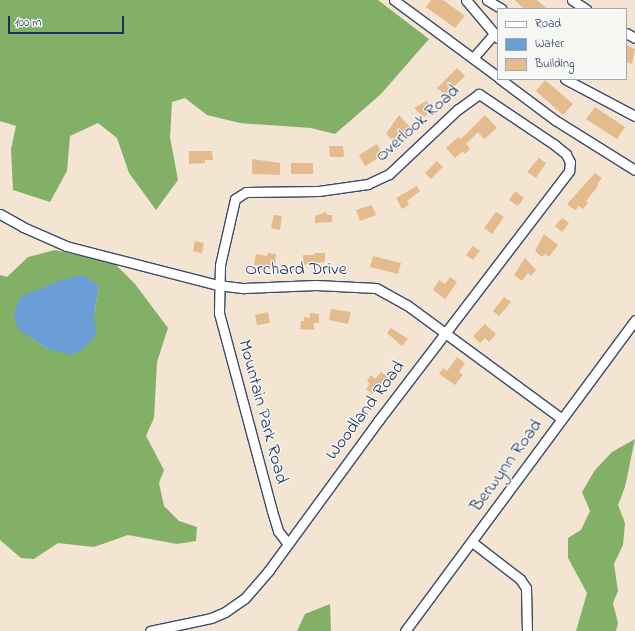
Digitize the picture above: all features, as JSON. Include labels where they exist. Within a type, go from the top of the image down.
[{"type":"street","points":[[394,0],[497,76]]},
{"type":"street","points":[[466,0],[496,36],[473,58]]},
{"type":"street","points":[[488,0],[500,8]]},
{"type":"street","points":[[572,0],[584,8]]},
{"type":"street","points":[[502,80],[555,120],[635,170]]},
{"type":"street","points":[[567,80],[635,116]]},
{"type":"street","name":"Overlook Road","points":[[218,285],[231,209],[235,199],[240,195],[246,192],[318,191],[368,184],[389,174],[458,109],[479,94],[555,145],[570,162]]},
{"type":"street","name":"Woodland Road","points":[[150,631],[211,618],[225,612],[245,598],[288,544],[446,332],[564,180],[569,171],[570,162]]},
{"type":"street","name":"Orchard Drive","points":[[0,214],[23,227],[66,246],[218,285],[244,288],[316,285],[376,288],[395,296],[446,332],[562,419]]},
{"type":"street","name":"Mountain Park Road","points":[[218,285],[219,313],[225,340],[278,531],[288,544]]},
{"type":"street","name":"Berwynn Road","points":[[405,631],[562,419],[632,333],[635,320]]},
{"type":"street","points":[[472,542],[520,579],[526,588],[527,631]]},
{"type":"green space","points":[[0,0],[378,0],[429,39],[381,94],[335,134],[311,128],[240,123],[207,115],[185,98],[172,102],[170,137],[178,180],[156,210],[129,173],[117,138],[98,123],[70,136],[67,171],[50,202],[13,190],[11,149],[16,126],[0,121]]},
{"type":"green space","points":[[55,250],[114,263],[135,284],[168,328],[157,362],[154,418],[146,436],[164,470],[159,483],[164,506],[179,521],[197,527],[196,541],[177,544],[128,535],[94,547],[58,543],[34,559],[21,558],[0,540],[0,275],[7,277],[28,257]],"holes":[[[99,286],[94,313],[48,349],[19,329]]]},
{"type":"green space","points":[[635,439],[625,487],[618,505],[625,523],[623,545],[614,564],[618,591],[613,603],[618,623],[616,631],[576,631],[587,593],[568,558],[568,538],[581,530],[590,511],[582,492],[595,470],[612,452]]},
{"type":"green space","points":[[330,604],[331,631],[297,631],[305,614]]},
{"type":"water","points":[[83,275],[99,286],[94,313],[96,335],[83,349],[71,355],[48,349],[18,329],[14,314],[20,297],[59,281]]},
{"type":"building","points":[[431,0],[443,0],[465,16],[455,28],[426,7]]},
{"type":"building","points":[[515,0],[537,0],[546,8],[523,8]]},
{"type":"building","points":[[627,45],[635,49],[632,64],[627,62]]},
{"type":"building","points":[[457,68],[465,76],[445,95],[437,88]]},
{"type":"building","points":[[545,80],[573,104],[563,115],[536,91]]},
{"type":"building","points":[[426,101],[433,108],[424,117],[414,108]]},
{"type":"building","points":[[595,107],[625,127],[617,139],[586,119]]},
{"type":"building","points":[[399,115],[410,127],[394,142],[386,134]]},
{"type":"building","points":[[485,115],[497,128],[484,139],[478,132],[466,144],[470,149],[465,154],[463,151],[455,158],[446,148],[458,137],[461,139]]},
{"type":"building","points":[[377,144],[383,155],[365,166],[359,155]]},
{"type":"building","points":[[329,146],[343,146],[344,157],[330,157]]},
{"type":"building","points":[[189,151],[212,151],[213,160],[205,160],[205,163],[189,164]]},
{"type":"building","points":[[539,158],[546,163],[536,178],[527,172]]},
{"type":"building","points":[[252,159],[280,163],[280,175],[252,174]]},
{"type":"building","points":[[437,161],[443,167],[431,179],[425,173]]},
{"type":"building","points":[[291,163],[313,163],[313,174],[291,174]]},
{"type":"building","points":[[595,173],[602,178],[597,184],[598,186],[586,201],[588,203],[583,209],[579,206],[575,210],[567,204]]},
{"type":"building","points":[[417,186],[420,191],[407,201],[409,205],[402,209],[396,198]]},
{"type":"building","points":[[515,191],[524,198],[518,206],[509,200]]},
{"type":"building","points":[[372,205],[376,215],[360,221],[356,210]]},
{"type":"building","points":[[326,212],[327,215],[332,215],[332,222],[315,223],[315,216]]},
{"type":"building","points":[[496,212],[504,217],[492,234],[484,228]]},
{"type":"building","points":[[274,215],[282,216],[280,230],[271,228]]},
{"type":"building","points":[[562,218],[569,223],[562,232],[555,226]]},
{"type":"building","points":[[544,234],[558,245],[549,257],[545,254],[542,257],[535,251]]},
{"type":"building","points":[[195,241],[204,243],[202,253],[193,251]]},
{"type":"building","points":[[473,246],[480,251],[473,260],[466,255]]},
{"type":"building","points":[[268,253],[276,254],[275,264],[272,263],[271,268],[254,265],[256,254],[267,256]]},
{"type":"building","points":[[314,253],[325,253],[325,262],[303,265],[303,255],[314,255]]},
{"type":"building","points":[[373,256],[401,263],[398,274],[370,267]]},
{"type":"building","points":[[525,258],[536,270],[531,276],[528,273],[522,281],[514,275]]},
{"type":"building","points":[[450,277],[457,282],[445,299],[433,290],[439,280],[445,284]]},
{"type":"building","points":[[504,297],[511,302],[499,316],[493,311]]},
{"type":"building","points":[[331,309],[351,312],[348,324],[329,320]]},
{"type":"building","points":[[268,312],[270,323],[257,325],[255,315]]},
{"type":"building","points":[[310,313],[319,314],[319,323],[314,323],[314,330],[300,329],[301,321],[304,321],[304,317],[310,318]]},
{"type":"building","points":[[485,324],[496,334],[489,342],[485,338],[480,343],[473,336]]},
{"type":"building","points":[[391,328],[408,339],[402,346],[387,333]]},
{"type":"building","points":[[457,357],[465,363],[459,372],[463,375],[455,385],[439,374],[443,368],[447,371]]},
{"type":"building","points":[[381,372],[388,377],[373,394],[366,389],[370,384],[367,381],[371,375],[375,379]]}]
